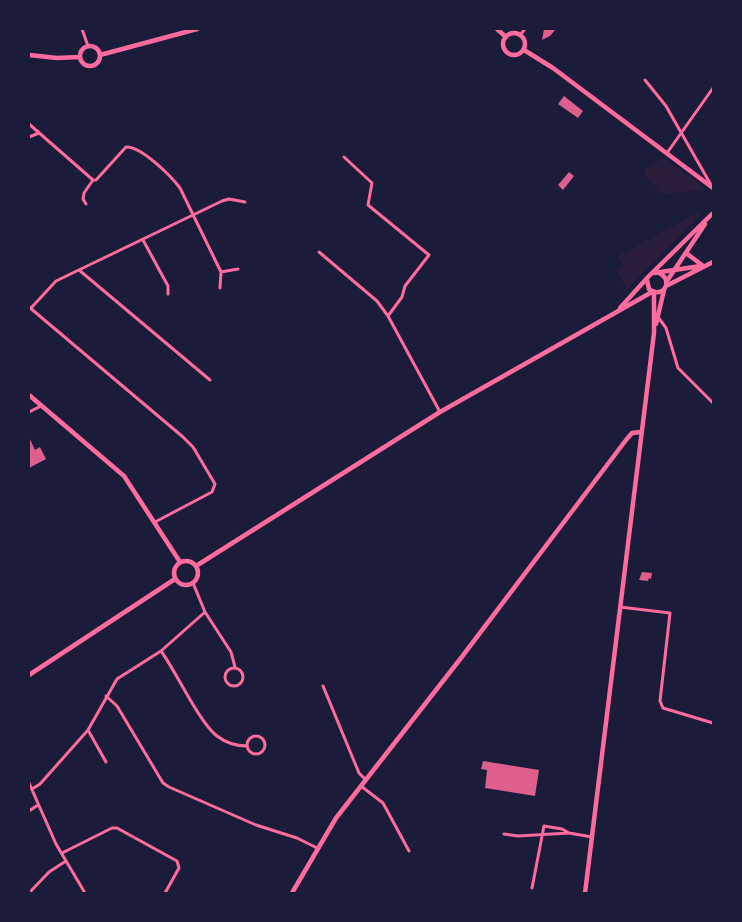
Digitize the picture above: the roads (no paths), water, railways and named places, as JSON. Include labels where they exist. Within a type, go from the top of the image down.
[{"type":"main road","points":[[100,55],[197,29]]},
{"type":"main road","points":[[497,29],[506,37]]},
{"type":"main road","points":[[513,33],[520,35],[524,40],[524,50],[515,55],[507,52],[503,46],[506,37],[513,33]]},
{"type":"main road","points":[[88,46],[98,50],[100,55],[98,61],[90,66],[85,65],[80,57],[83,48],[88,46]]},
{"type":"main road","points":[[524,50],[553,68],[713,188]]},
{"type":"main road","points":[[29,55],[57,58],[80,57]]},
{"type":"main road","points":[[585,893],[654,333],[666,286],[712,213]]},
{"type":"main road","points":[[616,312],[712,213]]},
{"type":"main road","points":[[686,253],[704,266]]},
{"type":"main road","points":[[196,566],[440,412],[616,312],[713,262]]},
{"type":"main road","points":[[653,274],[704,266]]},
{"type":"main road","points":[[659,273],[666,286]]},
{"type":"main road","points":[[648,278],[647,287],[653,292],[654,333]]},
{"type":"main road","points":[[29,395],[124,476],[180,562]]},
{"type":"main road","points":[[294,892],[317,848],[341,811],[626,440],[632,433],[641,432]]},
{"type":"main road","points":[[189,561],[196,566],[198,575],[192,583],[183,585],[175,579],[174,569],[180,562],[189,561]]},
{"type":"main road","points":[[29,675],[175,579]]},
{"type":"street","points":[[82,29],[88,46]]},
{"type":"street","points":[[520,35],[525,29]]},
{"type":"street","points":[[645,80],[666,106],[713,188]]},
{"type":"street","points":[[667,153],[713,88]]},
{"type":"street","points":[[29,124],[93,180]]},
{"type":"street","points":[[29,137],[39,133]]},
{"type":"street","points":[[86,204],[83,199],[84,193],[93,180],[96,180],[126,147],[133,147],[174,180],[221,272],[220,288]]},
{"type":"street","points":[[344,157],[372,183],[368,205],[429,255],[417,270],[388,316]]},
{"type":"street","points":[[154,522],[212,492],[215,484],[193,447],[183,437],[30,308],[56,281],[229,198],[245,202]]},
{"type":"street","points":[[143,240],[168,286],[168,294]]},
{"type":"street","points":[[319,252],[377,301],[388,316],[440,412]]},
{"type":"street","points":[[221,272],[238,269]]},
{"type":"street","points":[[79,270],[210,380]]},
{"type":"street","points":[[658,317],[666,328],[678,368],[713,403]]},
{"type":"street","points":[[29,412],[42,405]]},
{"type":"street","points":[[192,583],[205,612],[231,652],[235,668],[240,670],[243,679],[240,684],[230,685],[226,682],[226,672],[235,668]]},
{"type":"street","points":[[619,607],[670,613],[660,701],[663,708],[713,723]]},
{"type":"street","points":[[32,789],[40,784],[88,730],[117,679],[161,651],[205,612]]},
{"type":"street","points":[[161,651],[211,730],[223,740],[232,744],[247,746]]},
{"type":"street","points":[[323,686],[359,773],[366,780]]},
{"type":"street","points":[[106,696],[117,706],[163,783],[168,787],[256,826],[297,838],[317,848]]},
{"type":"street","points":[[88,730],[106,762]]},
{"type":"street","points":[[255,736],[264,740],[265,744],[261,753],[257,754],[252,754],[247,746],[251,738],[255,736]]},
{"type":"street","points":[[29,782],[38,806],[66,861],[85,893]]},
{"type":"street","points":[[361,786],[383,803],[409,851]]},
{"type":"street","points":[[29,811],[38,806]]},
{"type":"street","points":[[532,888],[544,826],[562,829],[568,833]]},
{"type":"street","points":[[62,852],[112,828],[117,828],[177,861],[179,868],[165,893]]},
{"type":"street","points":[[504,834],[518,836],[568,833],[592,837]]},
{"type":"street","points":[[29,893],[49,872],[66,861]]}]
